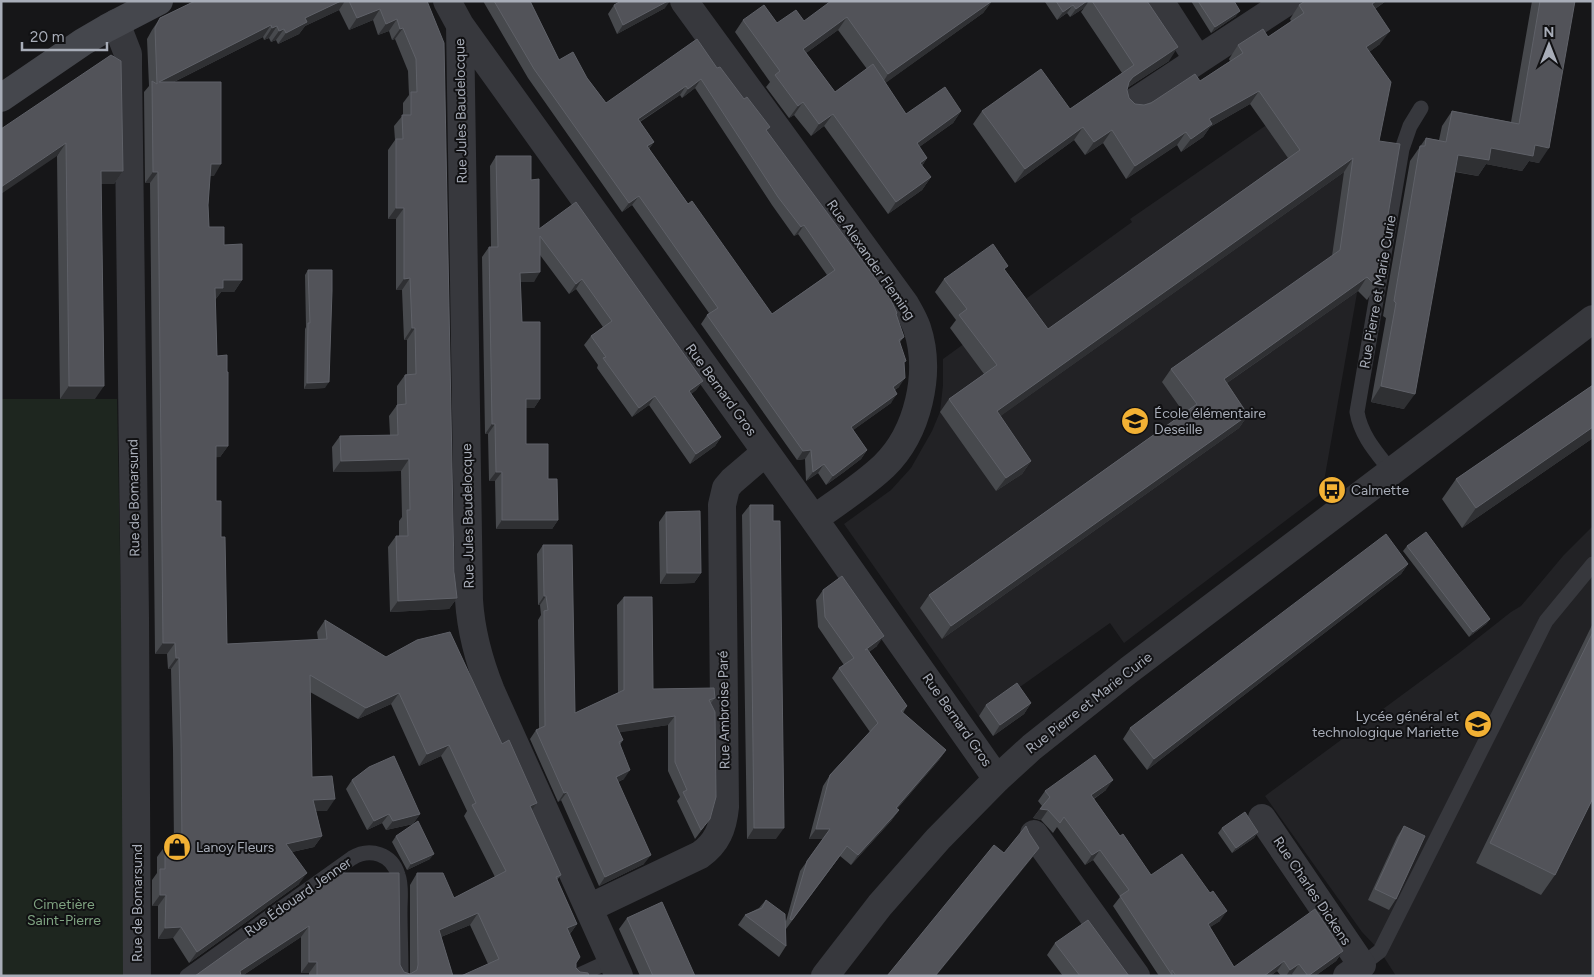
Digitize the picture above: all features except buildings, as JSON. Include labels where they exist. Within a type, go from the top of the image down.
[{"type":"street","points":[[1,98],[83,42],[159,1]]},
{"type":"street","name":"Rue Bernard Gros","points":[[448,1],[460,26],[998,778]]},
{"type":"street","name":"Rue Alexander Fleming","points":[[684,1],[905,304],[917,328],[923,375],[921,392],[913,420],[906,434],[885,465],[814,519]]},
{"type":"street","points":[[1160,1],[1198,60]]},
{"type":"street","points":[[1133,103],[1288,1]]},
{"type":"street","name":"Rue de Bomarsund","points":[[116,23],[128,54],[137,976]]},
{"type":"street","name":"Rue Jules Baudelocque","points":[[460,26],[470,619],[478,655],[490,691],[615,968]]},
{"type":"street","name":"Rue Pierre et Marie Curie","points":[[825,976],[880,905],[915,864],[998,778],[1032,747],[1065,719],[1593,319]]},
{"type":"street","name":"Rue Ambroise Paré","points":[[589,908],[700,854],[708,849],[716,840],[721,830],[725,807],[722,505],[726,488],[766,452]]},
{"type":"street","name":"Rue Charles Dickens","points":[[1262,818],[1354,970]]},
{"type":"street","points":[[1034,834],[1136,976]]},
{"type":"lane","name":"Rue Pierre et Marie Curie","points":[[1391,471],[1363,434],[1357,412],[1402,149],[1410,126],[1421,108]]},
{"type":"lane","points":[[1354,970],[1380,951],[1546,621],[1593,564]]},
{"type":"lane","name":"Rue Édouard Jenner","points":[[186,976],[352,858],[358,854],[365,853],[380,854],[386,857],[398,873],[400,888],[401,976]]},
{"type":"lane","points":[[577,976],[615,968]]},
{"type":"shaded area","name":"École élémentaire Deseille","points":[[1265,126],[1381,156],[1322,493],[1124,643],[1110,623],[979,716],[844,524],[891,490],[911,468],[932,431],[940,412],[943,359],[1132,222],[1130,219]]},
{"type":"shaded area","name":"Lycée général et technologique Mariette","points":[[1593,526],[1593,976],[1396,976],[1380,951],[1362,932],[1265,796],[1521,606],[1563,556]]},
{"type":"green space","name":"Cimetière Saint-Pierre","points":[[1,399],[117,399],[128,976],[1,976]]},
{"type":"place","name":"École élémentaire Deseille","points":[[1135,421]]},
{"type":"place","name":"Calmette","points":[[1332,490]]},
{"type":"place","name":"Lycée général et technologique Mariette","points":[[1478,724]]},
{"type":"place","name":"Lanoy Fleurs","points":[[177,847]]}]
